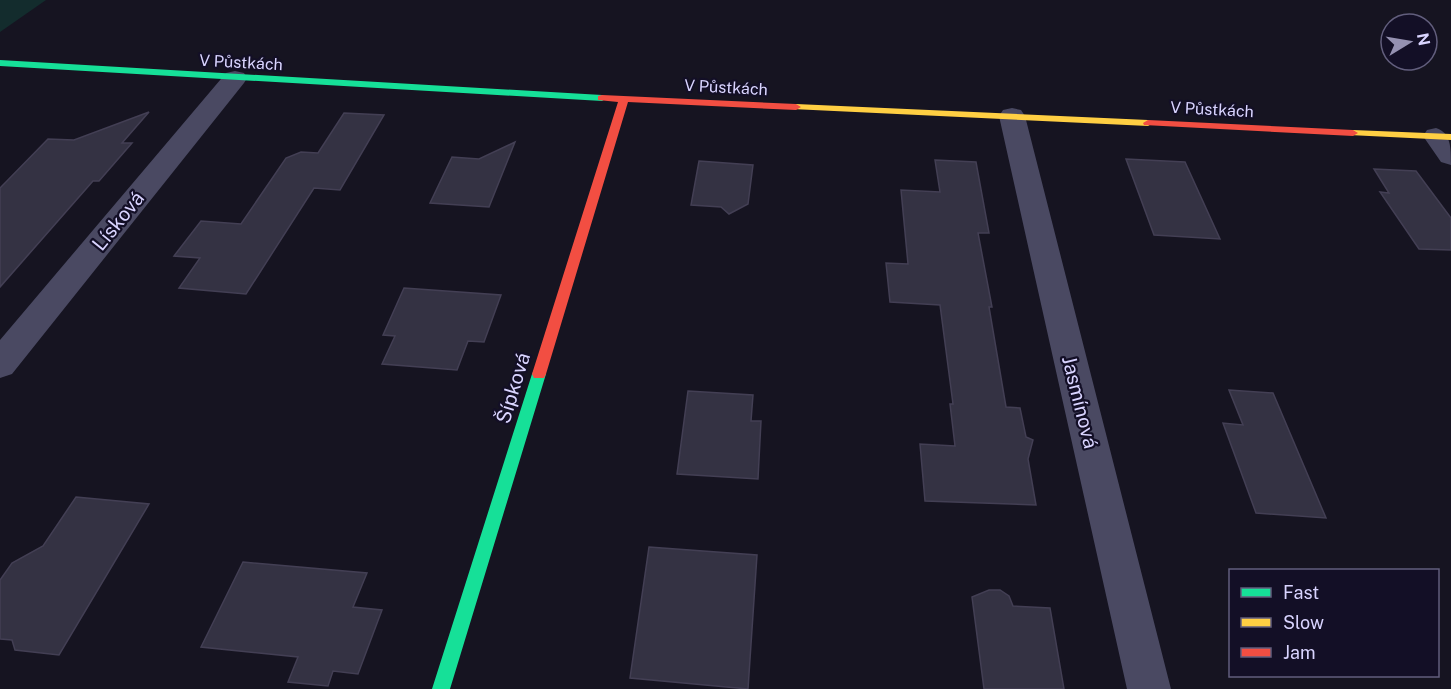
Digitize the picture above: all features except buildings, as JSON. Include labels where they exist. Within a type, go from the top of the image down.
[{"type":"street","name":"V Půstkách","points":[[0,63],[624,99],[1012,116],[1446,143]]},
{"type":"street","name":"Lísková","points":[[0,364],[236,78]]},
{"type":"street","name":"Šípková","points":[[441,689],[624,99]]},
{"type":"street","name":"Jasmínová","points":[[1012,116],[1149,689]]},
{"type":"green space","points":[[0,0],[46,0],[0,32]]},
{"type":"traffic: fast","points":[[0,63],[602,98]]},
{"type":"traffic: fast","points":[[441,689],[539,374]]},
{"type":"traffic: slow","points":[[796,107],[1148,123]]},
{"type":"traffic: slow","points":[[1353,133],[1451,137]]},
{"type":"traffic: jam","points":[[602,98],[796,107]]},
{"type":"traffic: jam","points":[[539,374],[624,99]]},
{"type":"traffic: jam","points":[[1148,123],[1353,133]]}]
